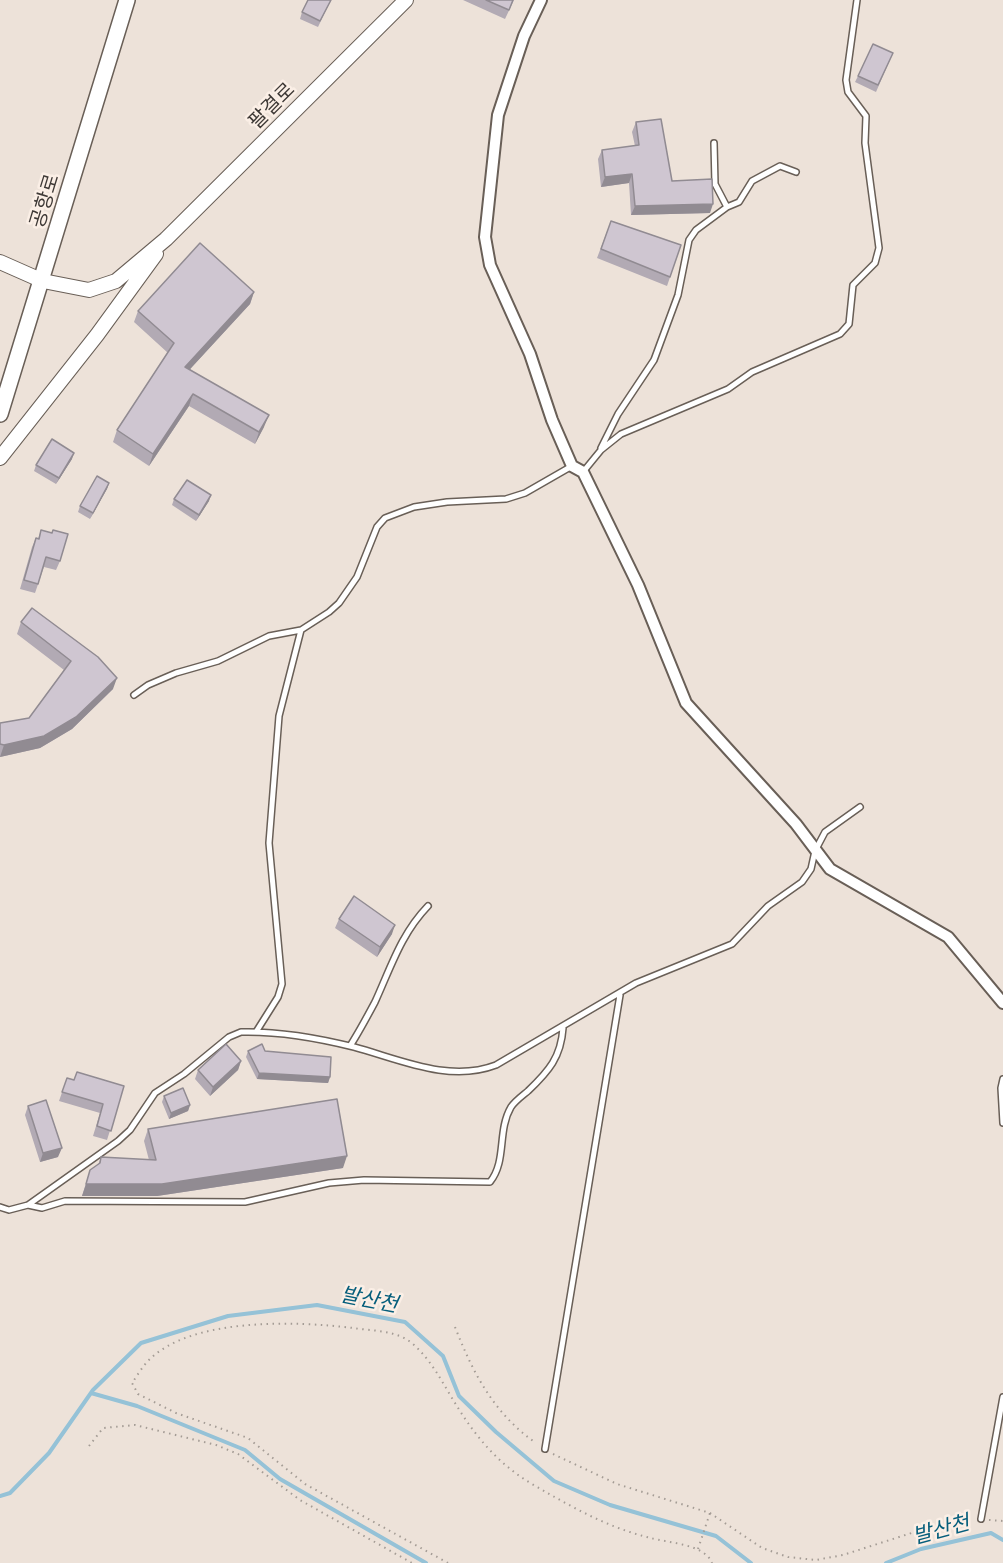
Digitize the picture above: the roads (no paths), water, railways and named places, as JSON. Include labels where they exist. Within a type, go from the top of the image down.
[{"type":"main road","name":"공항로","points":[[0,414],[43,281],[127,0]]},
{"type":"street","name":"팔결로","points":[[165,240],[406,0]]},
{"type":"street","points":[[541,0],[524,36],[498,115],[485,237],[490,265],[530,354],[552,420],[572,466],[583,472],[638,585],[686,703],[796,824],[830,869],[948,937],[1003,1003]]},
{"type":"street","points":[[0,262],[43,281],[89,290],[116,281],[165,240]]},
{"type":"street","points":[[0,458],[97,335],[165,240]]},
{"type":"lane","points":[[583,472],[601,450],[621,434],[728,389],[752,372],[840,334],[849,324],[853,285],[875,263],[879,248],[865,143],[866,116],[848,92],[846,80],[857,0]]},
{"type":"lane","points":[[714,143],[715,184],[727,207]]},
{"type":"lane","points":[[601,450],[618,414],[654,360],[678,295],[689,240],[696,230],[727,207],[739,202],[752,181],[761,175],[780,166],[796,172]]},
{"type":"lane","points":[[134,695],[157,681],[218,661],[269,636],[301,630],[339,603],[357,577],[377,527],[385,518],[414,507],[447,502],[506,499],[525,493],[572,466]]},
{"type":"lane","points":[[255,1032],[278,997],[282,984],[269,843],[279,716],[301,630]]},
{"type":"lane","points":[[0,1207],[9,1210],[28,1205],[118,1141],[130,1130],[155,1093],[184,1074],[229,1036],[241,1032],[320,1040],[350,1046],[425,1068],[481,1071],[563,1028],[636,983],[732,944],[768,906],[802,882],[811,869],[815,851],[825,832],[860,807]]},
{"type":"lane","points":[[350,1046],[375,1001],[402,940],[412,923],[428,906]]},
{"type":"lane","points":[[545,1449],[620,994]]},
{"type":"lane","points":[[28,1205],[42,1208],[65,1202],[245,1202],[329,1182],[364,1180],[490,1182],[497,1174],[505,1119],[513,1105],[547,1073],[556,1060],[563,1028]]},
{"type":"lane","points":[[1003,1079],[1001,1088],[1003,1123]]},
{"type":"lane","points":[[981,1519],[1003,1396]]},
{"type":"waterway","name":"발산천","points":[[0,1496],[10,1493],[49,1453],[93,1390],[141,1343],[228,1316],[317,1305],[405,1322],[443,1356],[459,1396],[496,1432],[554,1481],[610,1505],[716,1536],[751,1563]]},
{"type":"waterway","points":[[91,1393],[137,1406],[245,1450],[280,1479],[426,1563]]},
{"type":"waterway","name":"발산천","points":[[886,1563],[921,1549],[991,1533],[1003,1540]]}]
